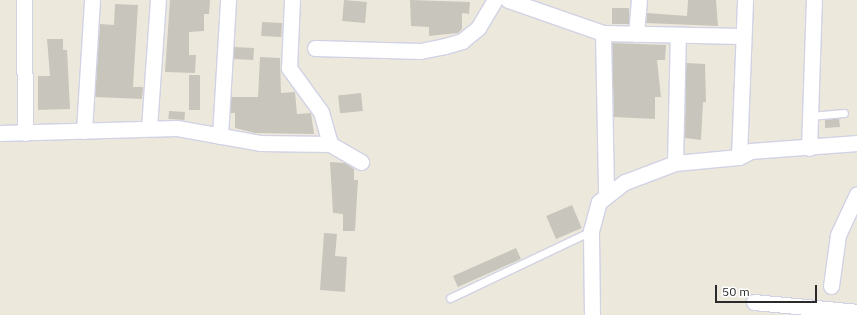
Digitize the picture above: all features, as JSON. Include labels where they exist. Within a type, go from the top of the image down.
[{"type":"street","points":[[24,0],[25,132]]},
{"type":"street","points":[[84,131],[92,0]]},
{"type":"street","points":[[149,128],[158,0]]},
{"type":"street","points":[[220,136],[228,0]]},
{"type":"street","points":[[292,0],[290,68],[321,112],[330,144]]},
{"type":"street","points":[[316,48],[420,51],[445,46],[462,41],[478,28],[495,0]]},
{"type":"street","points":[[508,0],[603,33],[742,36]]},
{"type":"street","points":[[636,34],[639,0]]},
{"type":"street","points":[[739,157],[742,36],[745,0]]},
{"type":"street","points":[[809,148],[814,0]]},
{"type":"street","points":[[603,33],[606,196]]},
{"type":"street","points":[[676,163],[678,35]]},
{"type":"street","points":[[0,133],[177,128],[260,143],[330,144],[362,162]]},
{"type":"street","points":[[592,315],[591,231],[599,202],[625,182],[676,163],[739,157],[751,151],[809,148],[857,143]]},
{"type":"street","points":[[831,286],[838,234],[857,194]]},
{"type":"street","points":[[754,302],[826,312],[857,312]]},
{"type":"lane","points":[[810,116],[844,113]]},
{"type":"lane","points":[[450,298],[591,231]]},
{"type":"building","points":[[170,0],[210,0],[209,14],[204,14],[204,31],[189,32],[189,55],[196,55],[195,73],[165,72]]},
{"type":"building","points":[[344,0],[367,2],[365,23],[342,21]]},
{"type":"building","points":[[410,0],[470,2],[469,14],[462,13],[462,29],[458,33],[429,36],[429,27],[411,26]]},
{"type":"building","points":[[688,0],[716,0],[718,26],[646,23],[647,13],[687,16]]},
{"type":"building","points":[[115,4],[138,5],[133,87],[143,87],[142,99],[95,97],[100,24],[114,25]]},
{"type":"building","points":[[612,8],[629,8],[629,24],[612,24]]},
{"type":"building","points":[[262,22],[282,23],[281,37],[261,36]]},
{"type":"building","points":[[47,39],[63,39],[63,50],[67,50],[70,109],[38,110],[38,76],[50,76]]},
{"type":"building","points":[[612,43],[666,45],[665,60],[657,60],[661,97],[655,97],[655,119],[614,117]]},
{"type":"building","points":[[234,47],[254,48],[253,60],[233,59]]},
{"type":"building","points":[[260,57],[280,58],[281,93],[295,92],[297,114],[311,113],[314,134],[255,133],[235,128],[235,113],[230,113],[231,97],[258,97]]},
{"type":"building","points":[[686,63],[705,64],[706,102],[703,102],[701,140],[685,138]]},
{"type":"building","points":[[189,75],[200,75],[200,110],[189,110]]},
{"type":"building","points":[[361,93],[363,111],[340,113],[338,95]]},
{"type":"building","points":[[169,111],[185,112],[184,120],[168,119]]},
{"type":"building","points":[[839,118],[840,127],[825,128],[825,120]]},
{"type":"building","points":[[330,162],[345,163],[354,169],[354,180],[358,180],[355,231],[343,231],[343,214],[333,213]]},
{"type":"building","points":[[572,205],[582,228],[556,239],[546,216]]},
{"type":"building","points":[[324,233],[337,234],[335,256],[347,257],[345,292],[320,290]]},
{"type":"building","points":[[516,248],[521,259],[458,287],[453,276]]}]
